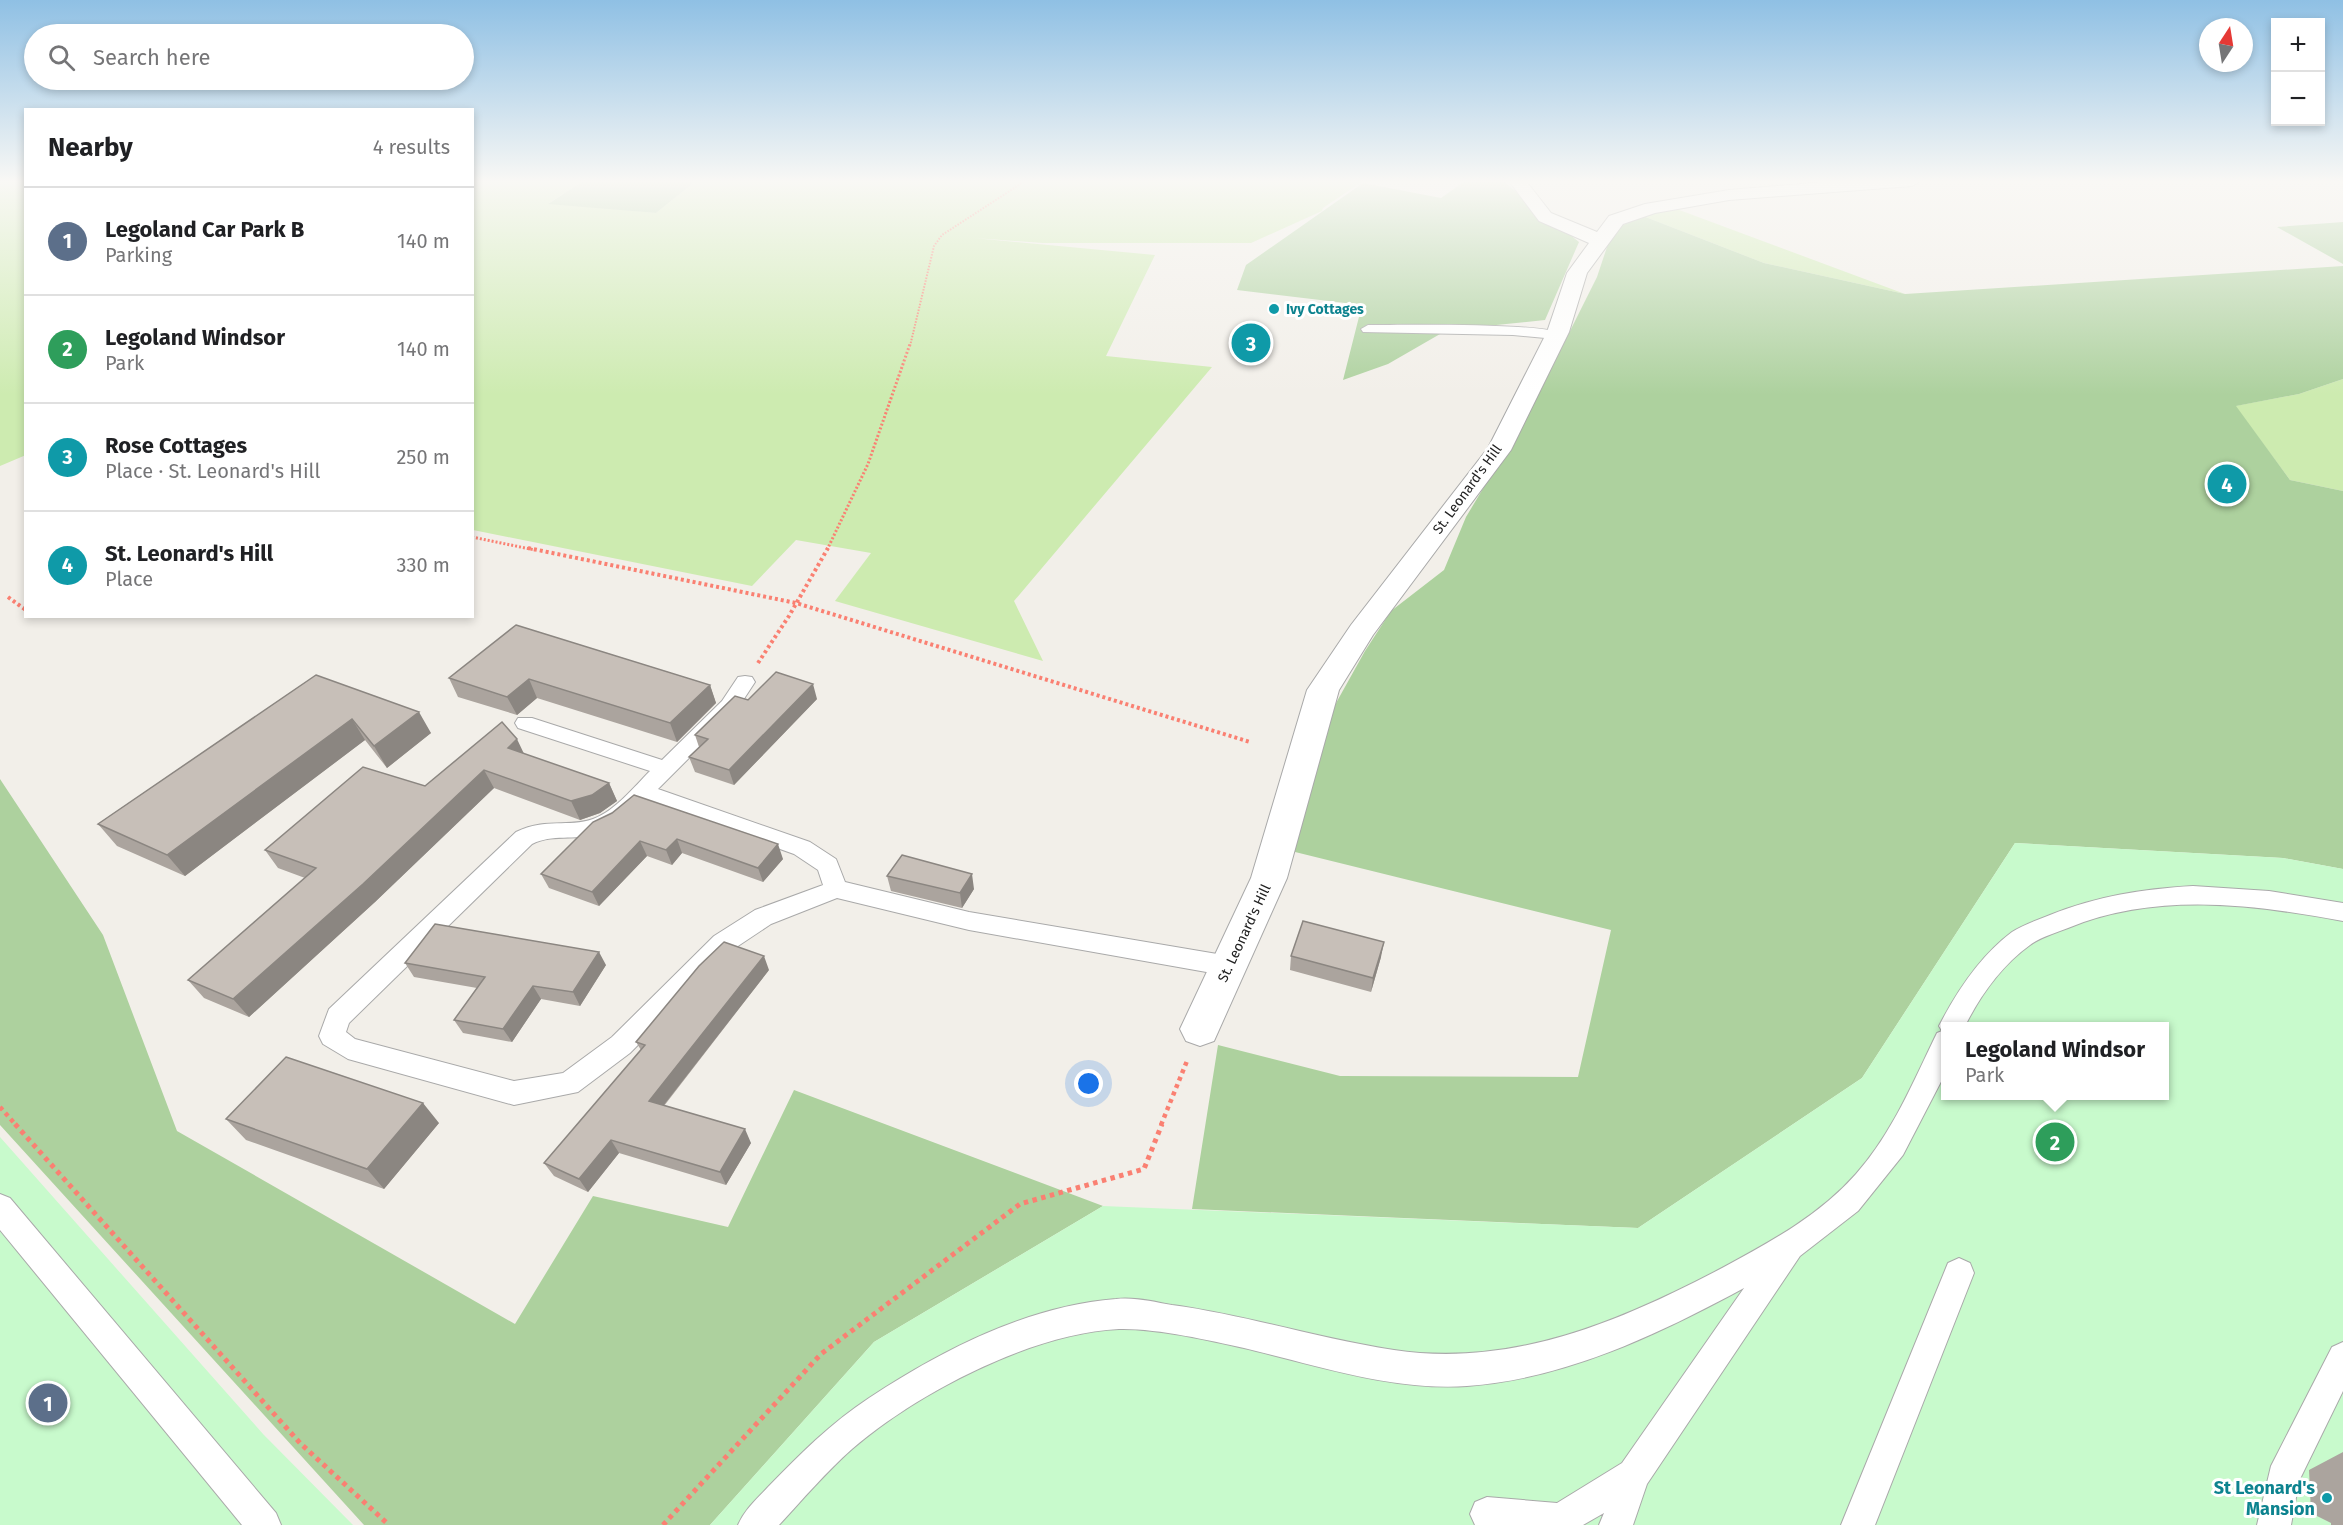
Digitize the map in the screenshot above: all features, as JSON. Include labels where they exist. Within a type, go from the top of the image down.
[{"type":"street","name":"St. Leonard's Hill","points":[[1200,1029],[1269,878],[1323,690],[1361,631],[1499,450],[1556,335],[1577,273],[1592,252]]},
{"type":"lane","points":[[1368,329],[1513,331],[1556,335]]},
{"type":"lane","points":[[745,682],[729,706],[611,820],[594,828],[538,831],[524,838],[338,1017],[332,1036],[348,1048],[514,1093],[569,1084],[621,1045],[723,943],[763,917],[836,889],[969,921],[1229,966]]},
{"type":"lane","points":[[525,723],[666,769]]},
{"type":"lane","points":[[642,792],[802,848],[828,865],[836,889]]},
{"type":"lane","points":[[1954,1022],[1984,973],[2023,937],[2069,915],[2125,901],[2185,896],[2244,897],[2343,912]]},
{"type":"lane","points":[[755,1525],[841,1437],[905,1393],[1020,1336],[1075,1320],[1120,1314],[1201,1322],[1390,1365],[1429,1370],[1496,1367],[1557,1355],[1637,1324],[1714,1288],[1790,1247],[1848,1203],[1897,1144],[1941,1052]]},
{"type":"lane","points":[[0,1208],[264,1525]]},
{"type":"lane","points":[[1617,1525],[1634,1475],[1790,1247]]},
{"type":"lane","points":[[1858,1525],[1959,1274]]},
{"type":"lane","points":[[2274,1525],[2283,1478],[2343,1358]]},
{"type":"lane","points":[[1487,1515],[1560,1520],[1634,1475]]},
{"type":"path","points":[[745,682],[796,603],[847,511],[898,385],[932,252]]},
{"type":"path","points":[[474,537],[796,603],[1250,742]]},
{"type":"path","points":[[8,597],[24,609]]},
{"type":"path","points":[[663,1525],[821,1354],[1020,1204],[1144,1169],[1200,1029]]},
{"type":"path","points":[[0,1107],[300,1443],[389,1525]]},
{"type":"green space","points":[[0,252],[24,252],[24,456],[0,466]]},
{"type":"green space","points":[[474,252],[1125,252],[1155,255],[1106,356],[1212,367],[1014,601],[1043,661],[835,601],[871,553],[796,540],[752,586],[474,530]]},
{"type":"green space","points":[[1264,252],[1575,252],[1545,320],[1447,330],[1388,364],[1343,380],[1362,305],[1237,290],[1246,265]]},
{"type":"green space","points":[[1605,252],[1736,252],[1764,263],[1905,294],[2343,266],[2343,379],[2299,394],[2236,406],[2290,480],[2343,491],[2343,869],[2283,858],[2015,843],[1862,1078],[1638,1228],[1192,1209],[1218,1045],[1340,1076],[1578,1077],[1611,930],[1287,850],[1326,721],[1365,651],[1391,611],[1444,570],[1466,517],[1533,405],[1597,277]]},
{"type":"green space","points":[[1736,252],[1793,252],[1905,294],[1764,263]]},
{"type":"green space","points":[[2322,252],[2343,252],[2343,264]]},
{"type":"green space","points":[[2343,379],[2343,491],[2290,480],[2235,406],[2299,394]]},
{"type":"green space","points":[[0,779],[103,935],[177,1131],[515,1324],[593,1196],[728,1227],[794,1090],[1103,1206],[874,1342],[710,1525],[364,1525],[0,1125]]},
{"type":"green space","points":[[2015,843],[2283,858],[2343,869],[2343,1525],[710,1525],[874,1342],[1103,1206],[1638,1228],[1862,1078]]},
{"type":"green space","points":[[0,1137],[263,1434],[353,1525],[0,1525]]},
{"type":"building","points":[[516,625],[710,685],[670,723],[529,679],[507,697],[449,678]]},
{"type":"building","points":[[776,672],[813,684],[729,770],[689,757],[708,739],[695,735],[735,696],[748,700]]},
{"type":"building","points":[[316,675],[419,712],[374,746],[352,719],[167,855],[98,824]]},
{"type":"building","points":[[502,722],[517,739],[508,748],[609,783],[592,795],[571,801],[484,770],[363,884],[233,999],[188,980],[316,868],[265,850],[363,767],[425,786]]},
{"type":"building","points":[[634,795],[778,844],[758,868],[677,839],[666,850],[640,841],[592,892],[541,874],[593,822],[612,813]]},
{"type":"building","points":[[902,855],[972,874],[960,893],[887,876]]},
{"type":"building","points":[[1303,921],[1384,942],[1373,978],[1291,956]]},
{"type":"building","points":[[435,924],[599,952],[573,992],[533,986],[503,1029],[454,1020],[485,977],[405,963]]},
{"type":"building","points":[[724,942],[764,956],[649,1101],[745,1129],[720,1172],[611,1140],[579,1179],[544,1163],[645,1045],[636,1042],[699,966]]},
{"type":"building","points":[[286,1057],[423,1103],[367,1169],[226,1119]]},
{"type":"place","name":"Ivy Cottages","points":[[1274,309]]},
{"type":"place","name":"Rose Cottages","points":[[1251,343]]},
{"type":"place","name":"St. Leonard's Hill","points":[[2227,484]]},
{"type":"place","name":"Legoland Windsor","points":[[2055,1142]]},
{"type":"place","name":"Legoland Car Park B","points":[[48,1403]]},
{"type":"place","name":"St Leonard's Mansion","points":[[2327,1498]]}]
